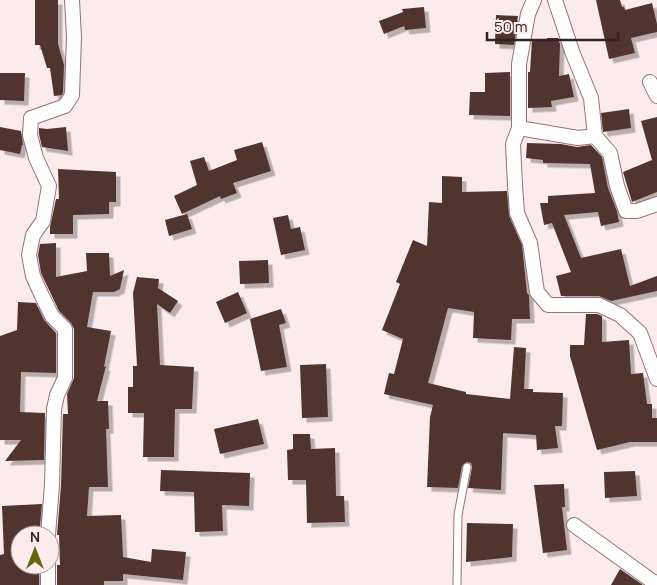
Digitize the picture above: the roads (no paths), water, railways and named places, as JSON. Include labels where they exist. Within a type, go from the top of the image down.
[{"type":"street","points":[[49,525],[54,409],[64,378],[64,329],[52,316],[42,296],[33,276],[29,255],[33,235],[43,221],[49,186],[36,158],[30,135],[31,118],[64,106],[72,95],[74,37],[72,0]]},
{"type":"street","points":[[534,0],[528,14],[519,64],[519,128],[513,144],[517,213],[530,243],[537,292],[548,305],[599,305],[620,315],[640,333],[657,379]]},
{"type":"street","points":[[555,0],[573,54],[591,98],[595,136],[610,153],[617,186],[626,211],[636,211],[657,204]]},
{"type":"street","points":[[650,82],[657,96]]},
{"type":"street","points":[[519,128],[578,138],[595,136]]},
{"type":"street","points":[[574,525],[622,562],[657,583]]},
{"type":"lane","points":[[457,585],[458,515],[467,467]]}]
